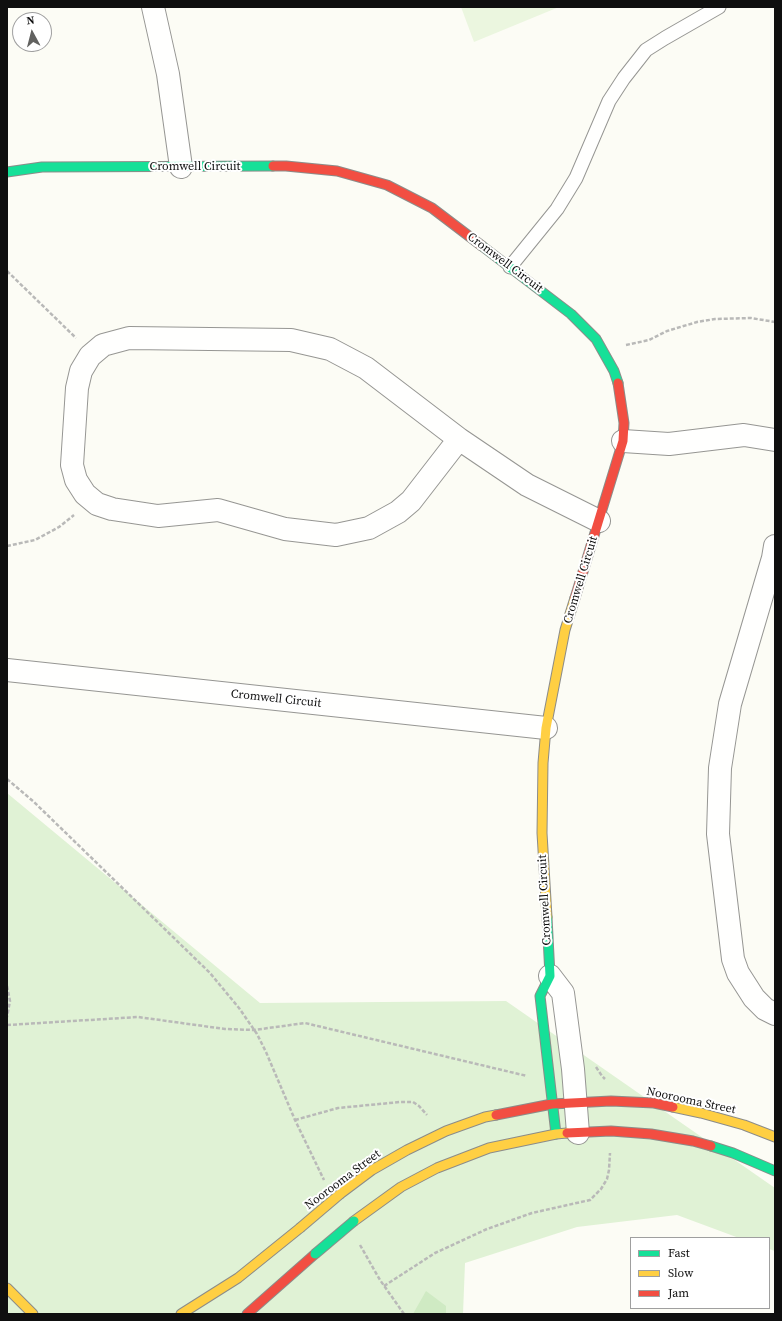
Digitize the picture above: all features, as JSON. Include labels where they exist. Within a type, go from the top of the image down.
[{"type":"main road","name":"Cromwell Circuit","points":[[7,172],[42,167],[286,166],[337,171],[387,185],[432,208],[571,314],[596,339],[614,370],[620,388],[624,423],[623,441],[565,630],[546,728],[543,763],[542,833],[550,976],[540,996],[556,1134]]},
{"type":"main road","name":"Noorooma Street","points":[[181,1314],[238,1278],[340,1194],[372,1170],[407,1150],[446,1131],[485,1117],[552,1104],[610,1101],[654,1103],[701,1113],[744,1125],[775,1137]]},
{"type":"main road","points":[[247,1314],[354,1221],[401,1187],[437,1168],[489,1148],[556,1134],[611,1131],[651,1134],[693,1141],[733,1153],[775,1171]]},
{"type":"main road","points":[[7,1288],[33,1314]]},
{"type":"street","points":[[153,7],[168,74],[181,167]]},
{"type":"street","points":[[459,439],[410,501],[398,512],[369,528],[336,535],[285,528],[218,510],[158,516],[112,510],[97,504],[85,494],[76,480],[72,465],[77,388],[81,371],[90,356],[103,345],[129,338],[291,340],[330,350],[366,368],[459,439],[526,485],[599,521]]},
{"type":"street","points":[[623,441],[670,444],[744,435],[775,440]]},
{"type":"street","points":[[775,546],[730,704],[720,768],[718,834],[733,958],[738,973],[754,998],[765,1009],[775,1014]]},
{"type":"street","name":"Cromwell Circuit","points":[[7,670],[546,728]]},
{"type":"street","points":[[550,976],[563,993],[576,1103],[578,1133]]},
{"type":"lane","points":[[510,267],[558,209],[576,178],[609,101],[624,78],[646,50],[719,7]]},
{"type":"path","points":[[7,271],[92,354]]},
{"type":"path","points":[[623,346],[648,340],[667,331],[697,322],[715,319],[751,318],[775,322]]},
{"type":"path","points":[[7,546],[35,540],[59,527],[92,500]]},
{"type":"path","points":[[7,779],[34,802],[210,972],[239,1008],[254,1030],[266,1052],[295,1120],[326,1185]]},
{"type":"path","points":[[7,986],[10,1001],[7,1017]]},
{"type":"path","points":[[7,1025],[138,1017],[225,1028],[254,1030],[305,1023],[527,1076]]},
{"type":"path","points":[[525,1081],[528,1071]]},
{"type":"path","points":[[295,1120],[338,1108],[400,1102],[413,1102],[419,1106],[432,1120]]},
{"type":"path","points":[[384,1286],[435,1253],[487,1229],[532,1213],[590,1200],[601,1189],[610,1170],[611,1131]]},
{"type":"path","points":[[357,1239],[384,1286],[404,1314]]},
{"type":"green space","points":[[461,7],[559,7],[474,42]]},
{"type":"green space","points":[[7,793],[260,1003],[506,1001],[775,1188],[775,1251],[770,1249],[770,1237],[736,1237],[677,1215],[577,1227],[465,1263],[463,1314],[7,1314]]},
{"type":"green space","points":[[426,1291],[446,1306],[446,1314],[413,1314]]},
{"type":"traffic: fast","points":[[7,172],[42,167],[273,166]]},
{"type":"traffic: fast","points":[[482,246],[571,314],[596,339],[614,371],[618,383]]},
{"type":"traffic: fast","points":[[547,917],[550,976],[540,996],[556,1134]]},
{"type":"traffic: fast","points":[[711,1146],[733,1153],[775,1171]]},
{"type":"traffic: fast","points":[[315,1254],[354,1221]]},
{"type":"traffic: slow","points":[[547,917],[542,833],[543,763],[546,728],[565,630],[575,598]]},
{"type":"traffic: slow","points":[[673,1107],[744,1125],[775,1137]]},
{"type":"traffic: slow","points":[[340,1194],[372,1170],[407,1150],[446,1131],[485,1117],[496,1115]]},
{"type":"traffic: slow","points":[[354,1221],[401,1187],[437,1168],[489,1148],[567,1133]]},
{"type":"traffic: slow","points":[[300,1228],[340,1194]]},
{"type":"traffic: slow","points":[[181,1314],[238,1278],[300,1228]]},
{"type":"traffic: slow","points":[[7,1288],[33,1314]]},
{"type":"traffic: jam","points":[[273,166],[337,171],[387,185],[432,208],[482,246]]},
{"type":"traffic: jam","points":[[575,598],[623,441],[624,423],[618,383]]},
{"type":"traffic: jam","points":[[496,1115],[552,1104],[611,1101],[654,1103],[673,1107]]},
{"type":"traffic: jam","points":[[567,1133],[611,1131],[651,1134],[693,1141],[711,1146]]},
{"type":"traffic: jam","points":[[247,1314],[315,1254]]}]
